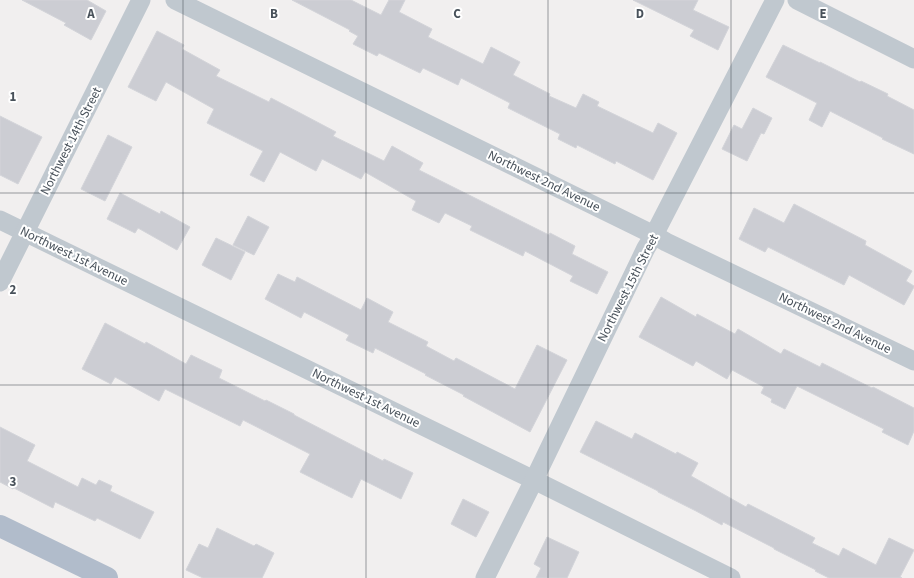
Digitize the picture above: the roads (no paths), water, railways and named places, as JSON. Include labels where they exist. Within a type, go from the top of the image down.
[{"type":"main road","points":[[0,526],[107,578]]},
{"type":"street","name":"Northwest 14th Street","points":[[0,282],[141,0]]},
{"type":"street","name":"Northwest 2nd Avenue","points":[[175,0],[666,242],[914,361]]},
{"type":"street","name":"Northwest 15th Street","points":[[485,578],[646,248],[775,0]]},
{"type":"street","points":[[797,0],[914,59]]},
{"type":"street","name":"Northwest 1st Avenue","points":[[0,220],[534,480],[731,578]]}]
